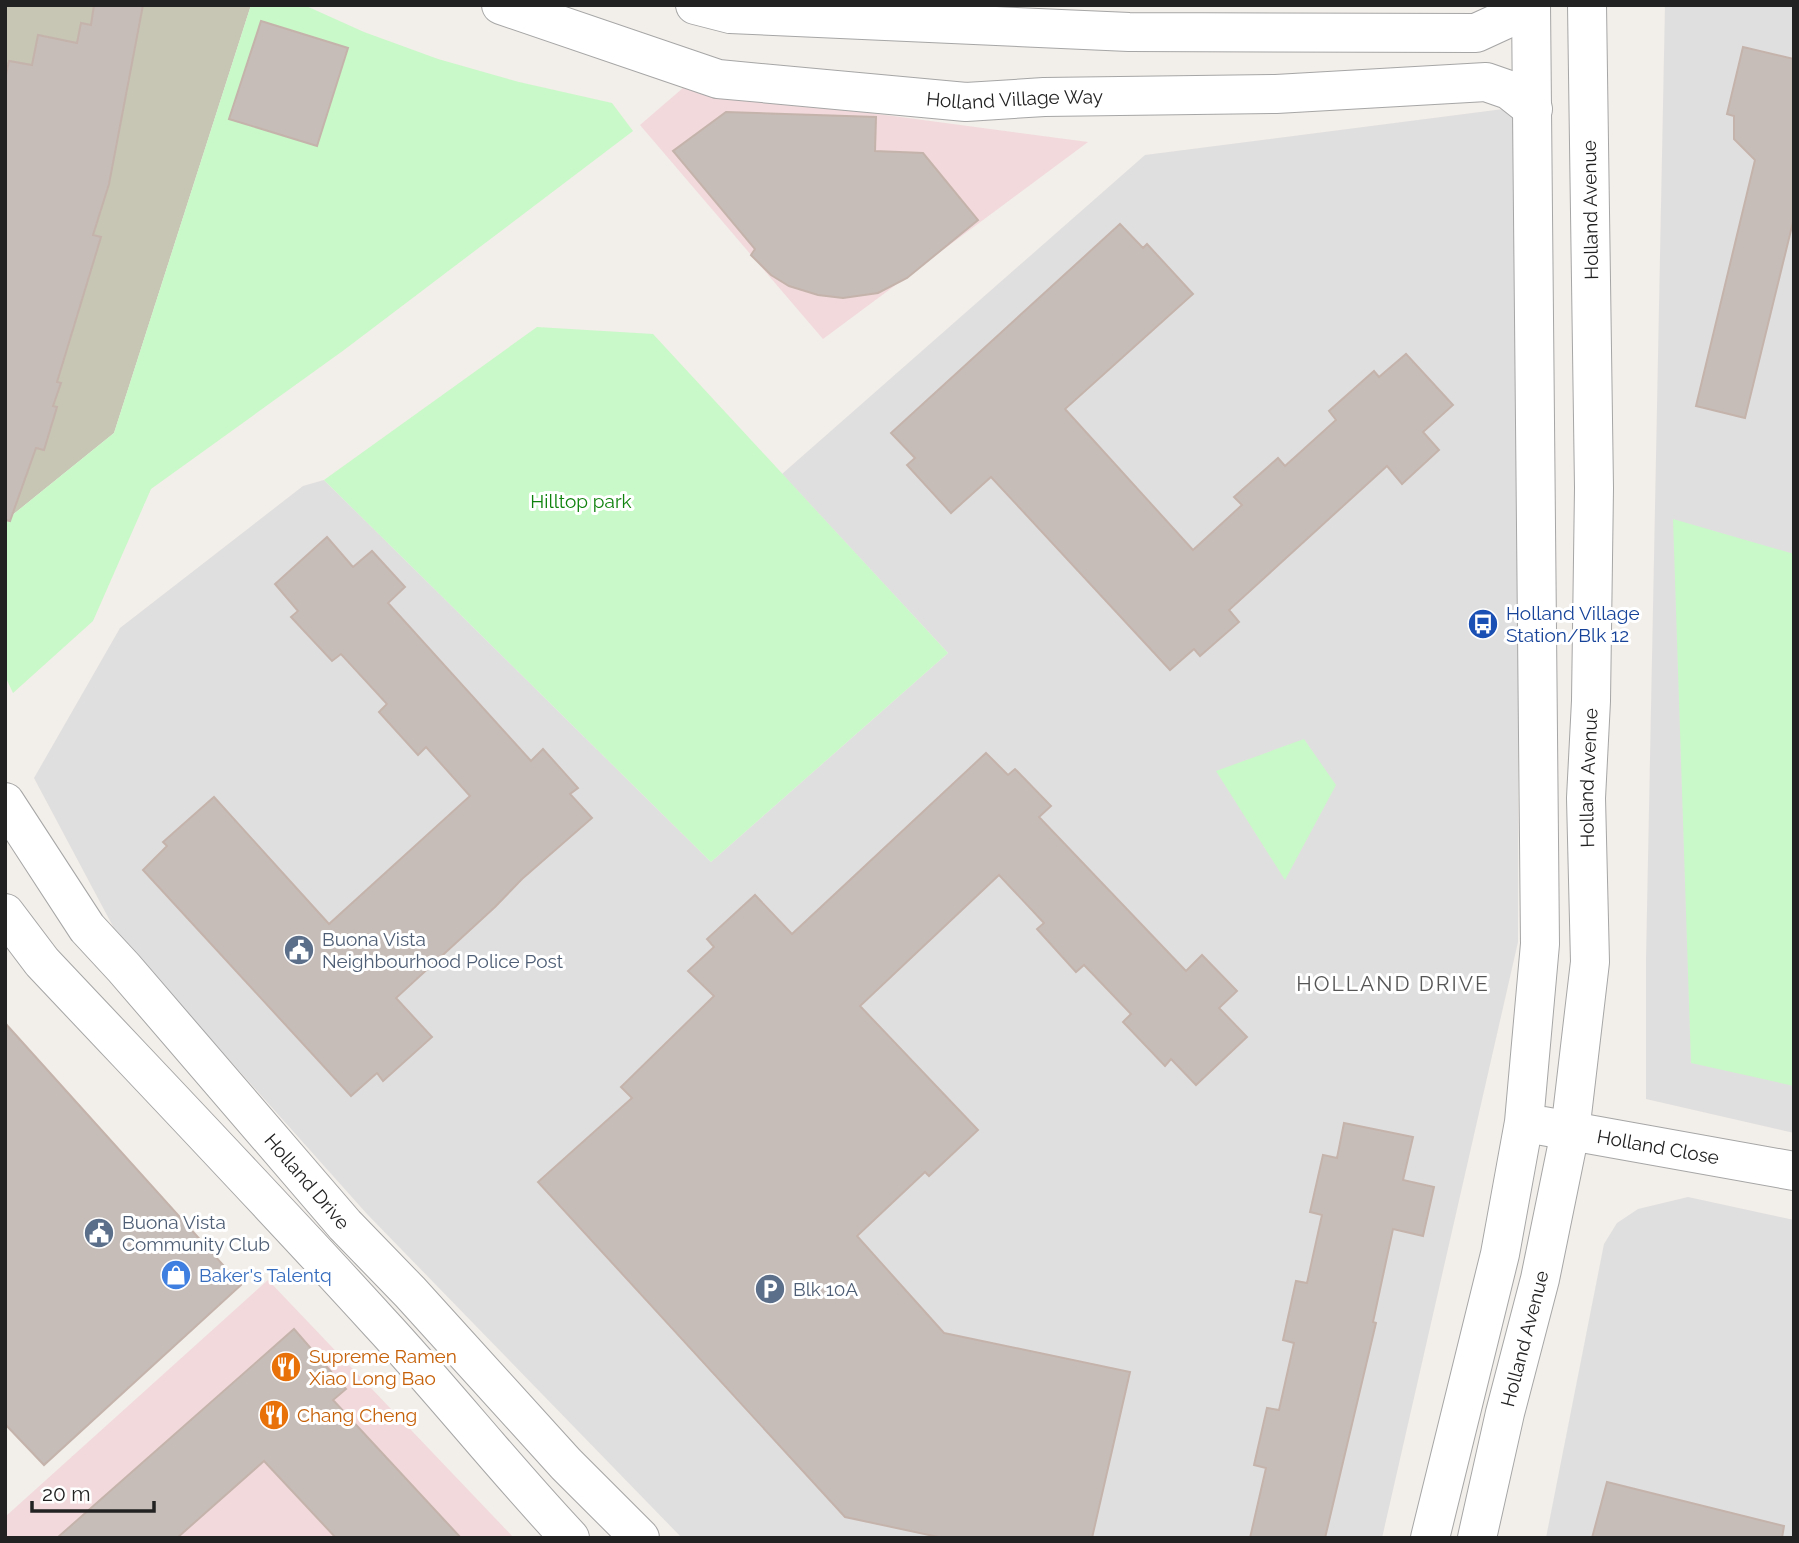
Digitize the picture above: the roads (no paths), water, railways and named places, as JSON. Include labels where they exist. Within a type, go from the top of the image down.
[{"type":"street","name":"Holland Village Way","points":[[501,5],[718,79],[967,102],[1044,97],[1276,94],[1486,82],[1509,90],[1533,109]]},
{"type":"street","points":[[695,5],[730,14],[861,14],[1129,32],[1476,33],[1513,16],[1521,5]]},
{"type":"street","points":[[1430,1538],[1500,1254],[1524,1122],[1540,944],[1531,5]]},
{"type":"street","name":"Holland Avenue","points":[[1477,1538],[1505,1413],[1540,1279],[1570,1132],[1590,962],[1586,798],[1591,701],[1594,488],[1587,5]]},
{"type":"street","name":"Holland Drive","points":[[5,803],[87,928],[345,1225],[410,1292],[566,1464],[640,1538]]},
{"type":"street","points":[[5,913],[42,962],[381,1323],[570,1538]]},
{"type":"street","name":"Holland Close","points":[[1524,1122],[1794,1171]]},
{"type":"street","points":[[1465,1402],[1505,1413]]},
{"type":"place","name":"Holland Village Station/Blk 12","points":[[1483,624]]},
{"type":"place","name":"Buona Vista Neighbourhood Police Post","points":[[299,950]]},
{"type":"place","name":"Buona Vista Community Club","points":[[99,1233]]},
{"type":"place","name":"Baker's Talentq","points":[[176,1275]]},
{"type":"place","name":"Blk 10A","points":[[770,1289]]},
{"type":"place","name":"Supreme Ramen Xiao Long Bao","points":[[286,1367]]},
{"type":"place","name":"Chang Cheng","points":[[274,1415]]},
{"type":"district","name":"HOLLAND DRIVE","points":[[1393,984]]},
{"type":"park label","name":"Hilltop park","points":[[581,501]]}]
